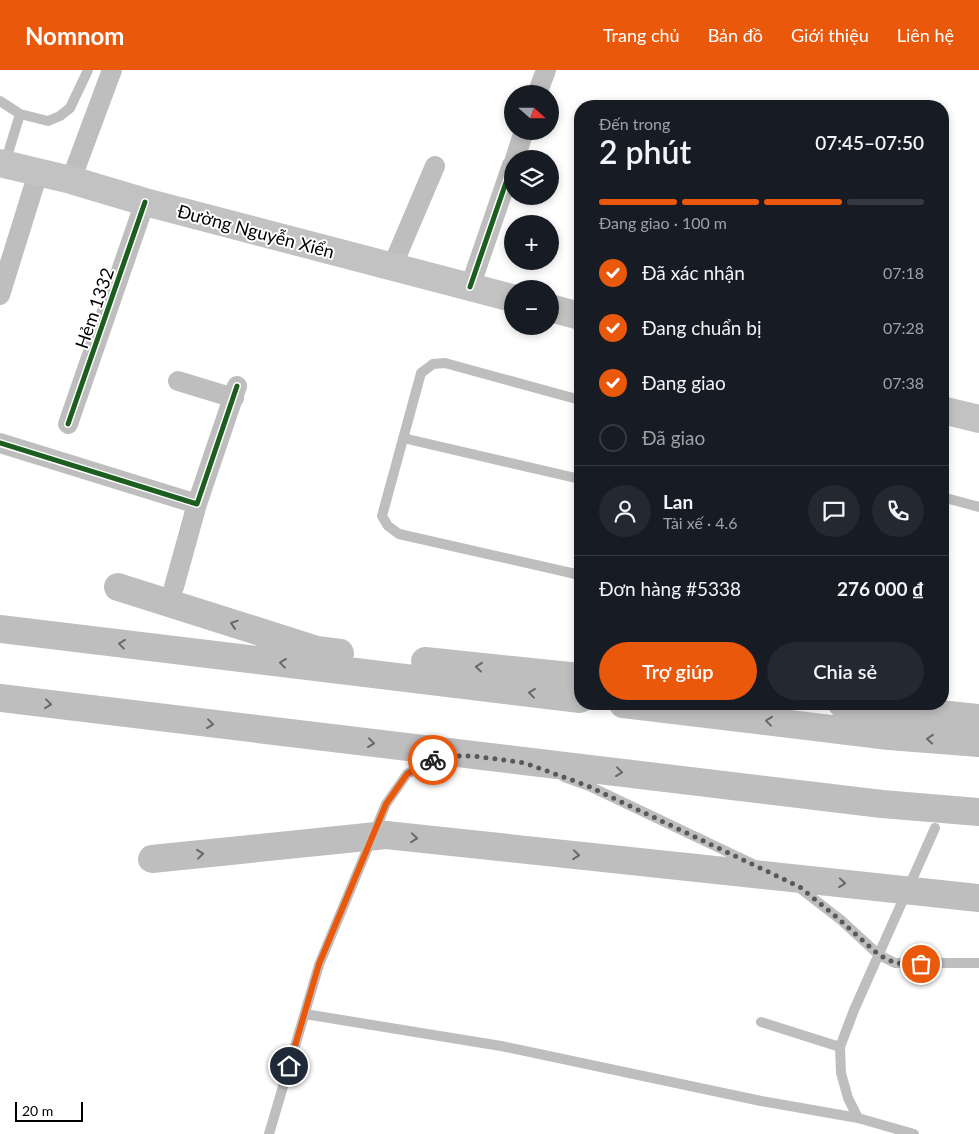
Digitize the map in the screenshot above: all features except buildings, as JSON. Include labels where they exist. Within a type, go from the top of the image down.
[{"type":"highway","points":[[118,588],[317,650],[574,676]]},
{"type":"highway","points":[[0,629],[574,698]]},
{"type":"highway","points":[[0,698],[872,803],[979,812]]},
{"type":"highway","points":[[673,710],[889,736],[979,743]]},
{"type":"highway","points":[[901,710],[979,718]]},
{"type":"highway","points":[[152,859],[386,835],[979,898]]},
{"type":"main road","name":"Đường Nguyễn Xiển","points":[[2,164],[71,180],[146,202],[504,296]]},
{"type":"main road","points":[[559,310],[574,314]]},
{"type":"main road","points":[[949,412],[979,419]]},
{"type":"street","points":[[71,180],[112,70]]},
{"type":"street","points":[[541,85],[546,70]]},
{"type":"street","points":[[392,267],[435,166]]},
{"type":"street","points":[[0,295],[38,173]]},
{"type":"street","points":[[470,287],[504,188]]},
{"type":"street","name":"Hẻm 1332","points":[[68,424],[146,202]]},
{"type":"street","points":[[174,586],[197,504],[236,392],[178,381]]},
{"type":"street","points":[[0,443],[197,504]]},
{"type":"lane","points":[[0,101],[20,114],[48,121],[60,116],[70,108],[88,70]]},
{"type":"lane","points":[[2,164],[20,114]]},
{"type":"lane","points":[[574,398],[445,363],[433,364],[421,373],[382,516],[388,526],[399,534],[574,574]]},
{"type":"lane","points":[[403,438],[574,478]]},
{"type":"lane","points":[[949,499],[979,507]]},
{"type":"lane","points":[[269,1134],[319,964],[386,804],[407,774],[441,756],[474,756],[525,763],[588,786],[800,887],[879,955],[895,963],[979,963]]},
{"type":"lane","points":[[858,1118],[848,1098],[841,1073],[840,1047],[854,1010],[935,828]]},
{"type":"lane","points":[[305,1014],[501,1046],[761,1101],[858,1118],[914,1134]]},
{"type":"lane","points":[[761,1022],[840,1047]]},
{"type":"cycle path","points":[[470,287],[504,188]]},
{"type":"cycle path","points":[[68,424],[145,202]]},
{"type":"cycle path","points":[[0,443],[197,504],[237,386]]},
{"type":"way so far","points":[[433,760],[441,756],[474,756],[525,763],[588,786],[714,844],[800,887],[879,955],[895,963],[921,964]]},
{"type":"route","points":[[289,1066],[319,964],[386,804],[407,774],[433,760]]}]
